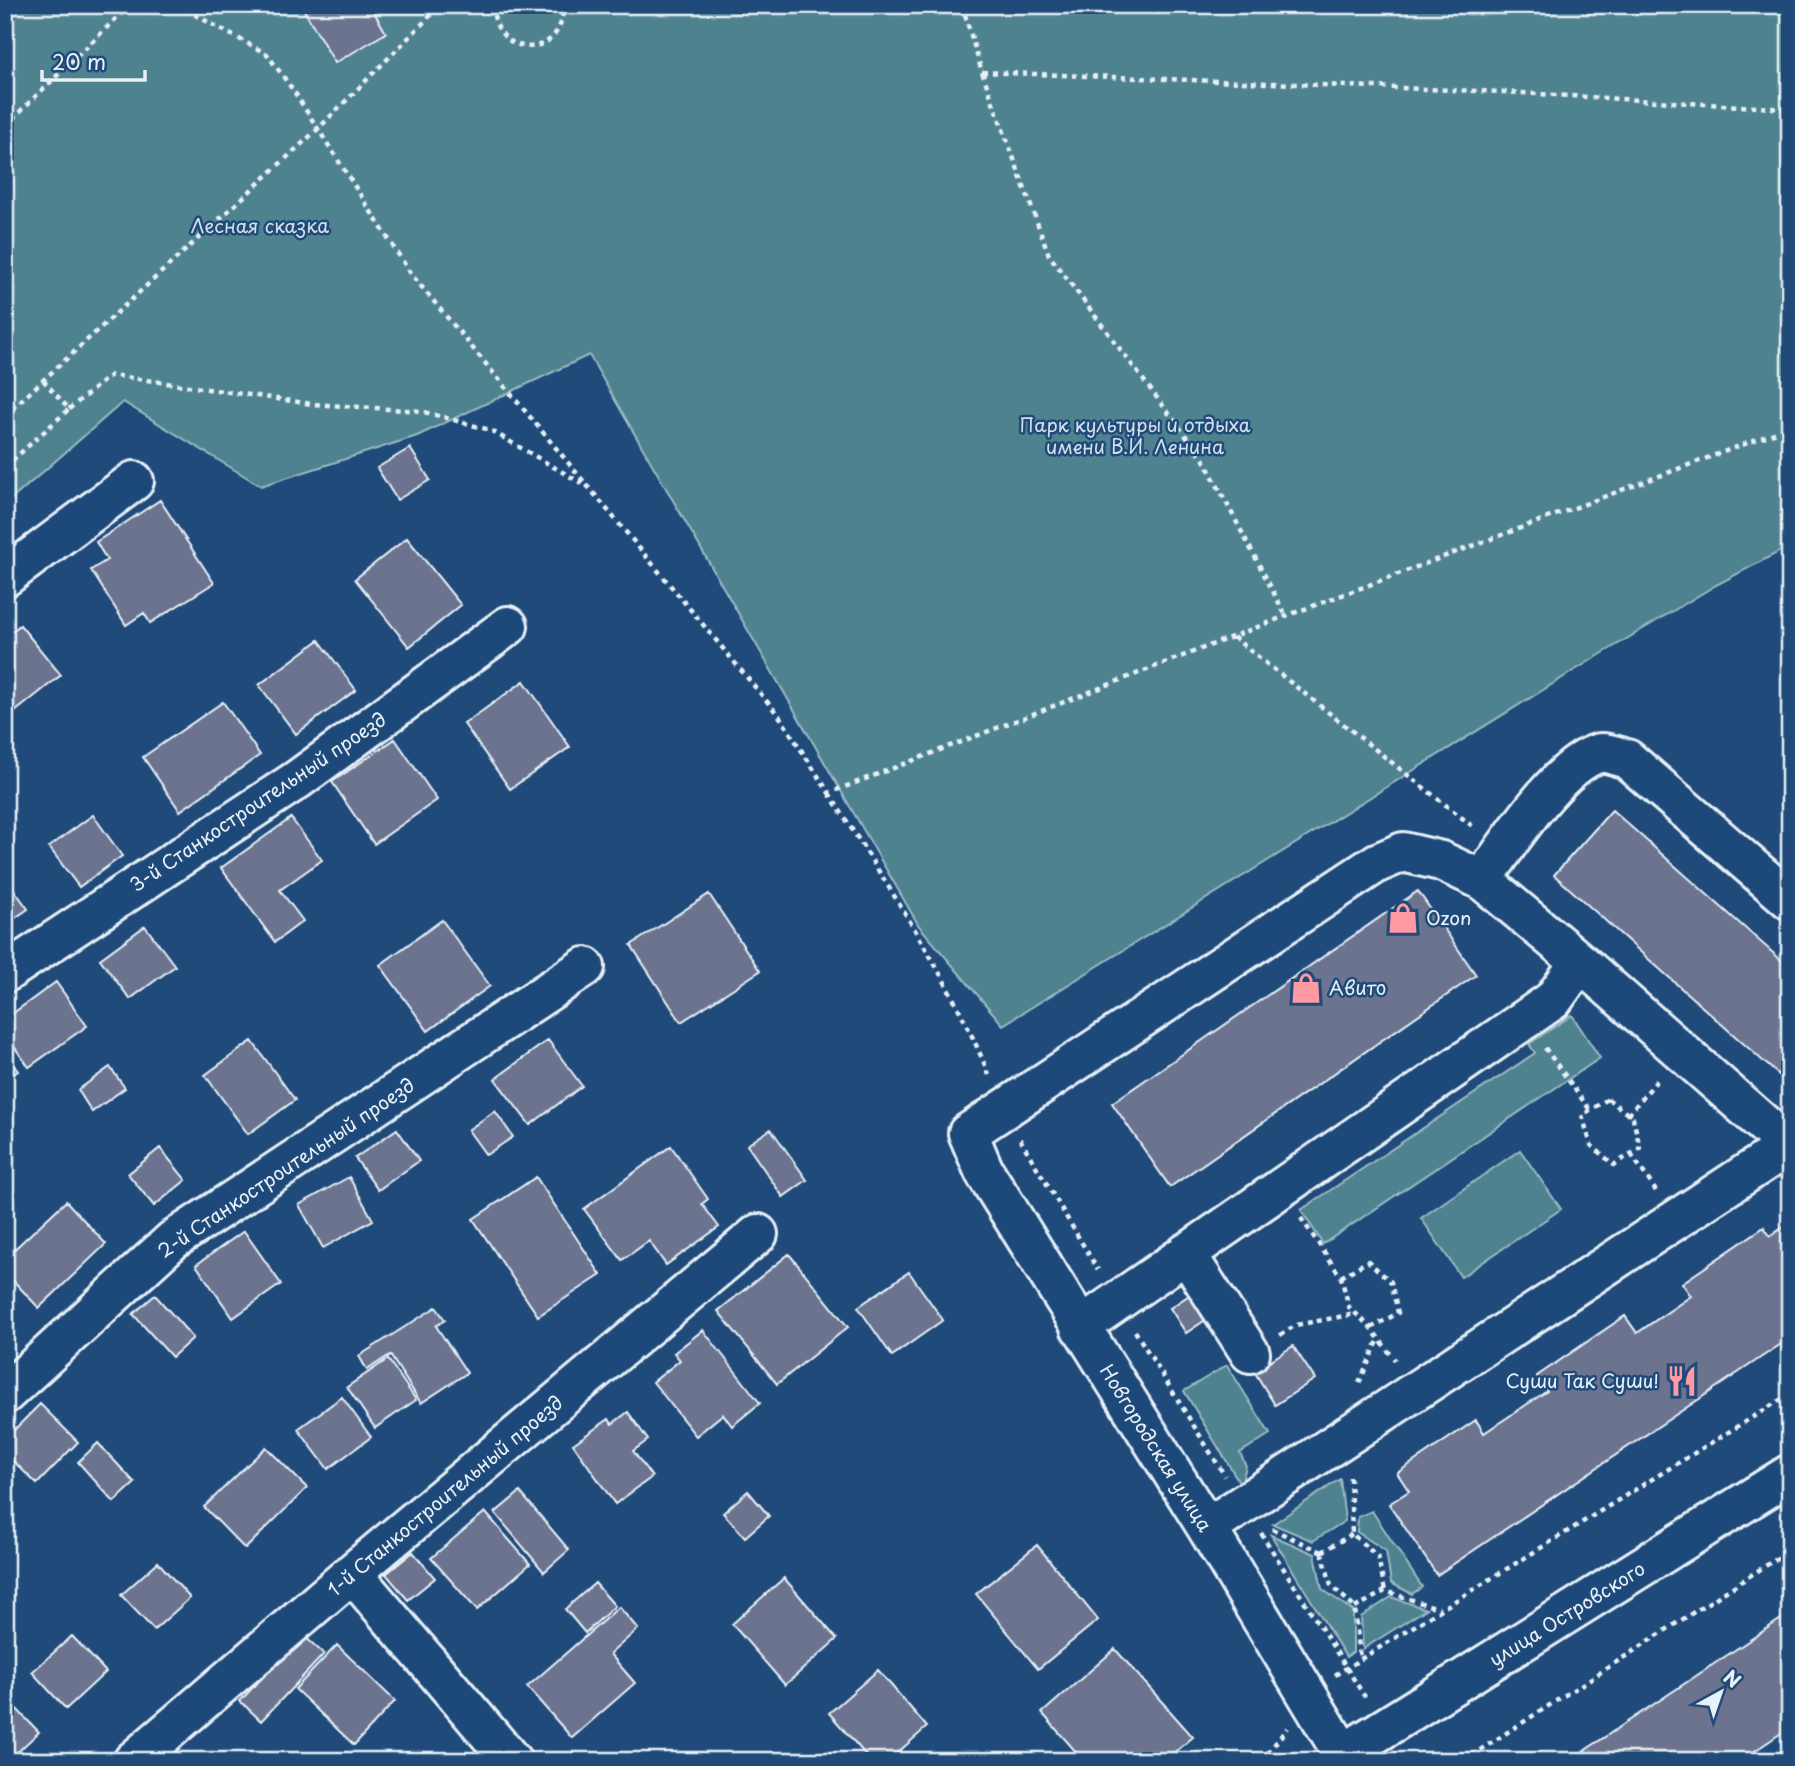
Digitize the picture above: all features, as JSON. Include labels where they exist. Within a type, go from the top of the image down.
[{"type":"street","points":[[5,577],[134,481]]},
{"type":"street","name":"3-й Станкостроительный проезд","points":[[5,973],[297,780],[508,626]]},
{"type":"street","points":[[1207,1528],[1789,1146],[1580,962],[1493,865],[1556,782],[1577,763],[1602,752],[1626,759],[1790,900]]},
{"type":"street","name":"Новгородская улица","points":[[1345,1758],[1207,1528],[984,1171],[968,1133],[1377,863],[1403,852],[1441,860],[1493,865]]},
{"type":"street","points":[[1080,1327],[1553,1000],[1580,962]]},
{"type":"street","name":"2-й Станкостроительный проезд","points":[[5,1394],[173,1240],[585,967]]},
{"type":"street","name":"1-й Станкостроительный проезд","points":[[133,1761],[352,1573],[758,1234]]},
{"type":"street","points":[[1186,1254],[1250,1353]]},
{"type":"street","name":"улица Островского","points":[[1345,1758],[1790,1474]]},
{"type":"street","points":[[352,1573],[512,1761]]},
{"type":"path","points":[[5,125],[130,5]]},
{"type":"path","points":[[177,5],[267,54],[411,274],[780,717],[829,793],[1286,616],[1790,427]]},
{"type":"path","points":[[5,415],[318,130],[441,5]]},
{"type":"path","points":[[493,5],[494,20],[501,34],[515,45],[535,47],[554,38],[564,20],[563,5]]},
{"type":"path","points":[[962,5],[982,72],[1049,255],[1203,460],[1286,616]]},
{"type":"path","points":[[982,72],[1504,92],[1790,109]]},
{"type":"path","points":[[5,467],[111,375],[312,404],[421,411],[491,429],[587,486]]},
{"type":"path","points":[[43,380],[69,409]]},
{"type":"path","points":[[1232,637],[1493,865]]},
{"type":"path","points":[[1524,1020],[1590,1110]]},
{"type":"path","points":[[1628,1115],[1681,1051]]},
{"type":"path","points":[[1608,1098],[1633,1118],[1640,1148],[1614,1165],[1591,1145],[1582,1115],[1590,1110],[1608,1098]]},
{"type":"path","points":[[1631,1154],[1675,1220]]},
{"type":"path","points":[[1281,1188],[1341,1278],[1349,1307],[1371,1328],[1398,1313],[1391,1282],[1368,1261],[1341,1278]]},
{"type":"path","points":[[1250,1353],[1296,1325],[1356,1314]]},
{"type":"path","points":[[1345,1668],[1790,1394]]},
{"type":"path","points":[[1349,1434],[1352,1534],[1378,1557],[1385,1591]]},
{"type":"path","points":[[1265,1527],[1322,1552]]},
{"type":"path","points":[[1322,1552],[1352,1534]]},
{"type":"path","points":[[1463,1761],[1790,1550]]},
{"type":"path","points":[[1322,1552],[1331,1585],[1356,1608],[1360,1659]]},
{"type":"path","points":[[1356,1608],[1385,1591],[1441,1609]]},
{"type":"green space","name":"Парк культуры и отдыха имени В.И. Ленина","points":[[5,5],[1790,5],[1790,546],[1716,585],[1580,667],[1003,1025],[919,926],[589,355],[417,436],[261,486],[123,402],[5,505]]},
{"type":"green space","points":[[1572,1015],[1600,1058],[1323,1244],[1301,1210],[1535,1053],[1529,1044]]},
{"type":"green space","points":[[1520,1150],[1561,1209],[1461,1277],[1421,1218]]},
{"type":"green space","points":[[1227,1365],[1270,1434],[1240,1453],[1246,1466],[1241,1485],[1184,1391]]},
{"type":"green space","points":[[1340,1479],[1345,1521],[1313,1541],[1273,1524]]},
{"type":"green space","points":[[1372,1511],[1422,1587],[1412,1594],[1391,1583],[1386,1551],[1357,1532],[1358,1517]]},
{"type":"green space","points":[[1271,1535],[1315,1554],[1322,1589],[1353,1611],[1353,1652],[1346,1657]]},
{"type":"green space","points":[[1391,1597],[1426,1609],[1363,1649],[1361,1617]]},
{"type":"building","points":[[301,5],[370,5],[386,33],[335,63]]},
{"type":"building","points":[[410,448],[430,480],[397,500],[377,468]]},
{"type":"building","points":[[160,500],[214,583],[150,623],[144,613],[126,625],[91,570],[107,560],[96,542]]},
{"type":"building","points":[[407,538],[461,605],[409,647],[355,579]]},
{"type":"building","points":[[20,625],[61,675],[5,720],[5,637]]},
{"type":"building","points":[[319,640],[356,690],[296,734],[259,685]]},
{"type":"building","points":[[524,681],[570,747],[510,789],[464,724]]},
{"type":"building","points":[[223,702],[260,755],[180,811],[143,757]]},
{"type":"building","points":[[395,739],[437,800],[374,844],[332,782]]},
{"type":"building","points":[[1612,810],[1790,968],[1790,1085],[1554,875]]},
{"type":"building","points":[[93,815],[122,856],[79,887],[49,847]]},
{"type":"building","points":[[291,818],[322,860],[280,890],[303,921],[275,942],[221,868]]},
{"type":"building","points":[[5,877],[28,909],[5,925]]},
{"type":"building","points":[[1418,891],[1476,975],[1170,1187],[1112,1103]]},
{"type":"building","points":[[709,894],[760,971],[681,1022],[631,945]]},
{"type":"building","points":[[442,920],[490,986],[428,1031],[380,965]]},
{"type":"building","points":[[145,926],[175,966],[130,999],[100,959]]},
{"type":"building","points":[[56,982],[87,1026],[29,1067],[5,1034],[5,1019]]},
{"type":"building","points":[[548,1040],[582,1086],[530,1125],[495,1079]]},
{"type":"building","points":[[252,1041],[295,1100],[248,1134],[205,1075]]},
{"type":"building","points":[[5,1054],[18,1071],[5,1080]]},
{"type":"building","points":[[110,1067],[125,1088],[92,1112],[78,1090]]},
{"type":"building","points":[[495,1111],[513,1137],[486,1155],[468,1130]]},
{"type":"building","points":[[397,1129],[419,1161],[378,1190],[355,1158]]},
{"type":"building","points":[[771,1129],[807,1180],[783,1197],[747,1145]]},
{"type":"building","points":[[671,1146],[708,1199],[702,1204],[719,1227],[666,1265],[649,1241],[622,1260],[584,1209]]},
{"type":"building","points":[[160,1148],[186,1180],[154,1206],[128,1174]]},
{"type":"building","points":[[349,1177],[373,1220],[323,1248],[299,1205]]},
{"type":"building","points":[[536,1177],[601,1275],[538,1316],[473,1219]]},
{"type":"building","points":[[66,1201],[106,1244],[39,1308],[5,1272],[5,1258]]},
{"type":"building","points":[[1790,1223],[1790,1338],[1437,1575],[1389,1504],[1409,1491],[1397,1473],[1476,1420],[1484,1433],[1547,1391],[1537,1376],[1625,1316],[1637,1333],[1691,1296],[1682,1283],[1764,1227],[1770,1236]]},
{"type":"building","points":[[244,1231],[281,1284],[233,1318],[196,1265]]},
{"type":"building","points":[[789,1254],[848,1327],[777,1384],[718,1311]]},
{"type":"building","points":[[909,1272],[943,1320],[892,1356],[858,1307]]},
{"type":"building","points":[[1191,1294],[1207,1319],[1186,1333],[1170,1308]]},
{"type":"building","points":[[155,1295],[193,1338],[172,1357],[133,1314]]},
{"type":"building","points":[[436,1307],[445,1320],[436,1326],[467,1373],[421,1403],[390,1355],[367,1370],[359,1356]]},
{"type":"building","points":[[703,1330],[760,1403],[732,1426],[723,1414],[696,1436],[653,1382],[680,1360],[674,1353]]},
{"type":"building","points":[[1293,1346],[1315,1379],[1275,1405],[1254,1371]]},
{"type":"building","points":[[388,1359],[416,1400],[375,1428],[347,1387]]},
{"type":"building","points":[[342,1397],[371,1437],[328,1469],[298,1429]]},
{"type":"building","points":[[40,1404],[78,1442],[37,1484],[5,1453],[5,1439]]},
{"type":"building","points":[[628,1412],[648,1440],[633,1451],[652,1477],[615,1504],[573,1444],[609,1419],[612,1424]]},
{"type":"building","points":[[98,1443],[135,1483],[114,1502],[78,1462]]},
{"type":"building","points":[[266,1447],[307,1488],[245,1549],[204,1507]]},
{"type":"building","points":[[748,1491],[769,1516],[745,1537],[723,1513]]},
{"type":"building","points":[[520,1492],[569,1550],[544,1572],[495,1513]]},
{"type":"building","points":[[485,1512],[530,1564],[477,1610],[431,1558]]},
{"type":"building","points":[[1037,1545],[1098,1620],[1038,1669],[976,1594]]},
{"type":"building","points":[[413,1552],[435,1578],[408,1600],[386,1574]]},
{"type":"building","points":[[158,1562],[190,1598],[154,1630],[121,1595]]},
{"type":"building","points":[[784,1578],[837,1639],[785,1685],[732,1624]]},
{"type":"building","points":[[595,1583],[615,1606],[585,1633],[565,1609]]},
{"type":"building","points":[[619,1607],[638,1629],[610,1654],[635,1683],[572,1738],[527,1687]]},
{"type":"building","points":[[1790,1613],[1790,1727],[1740,1761],[1569,1761]]},
{"type":"building","points":[[303,1635],[324,1654],[261,1721],[240,1701]]},
{"type":"building","points":[[72,1636],[106,1672],[66,1709],[32,1672]]},
{"type":"building","points":[[337,1645],[395,1701],[354,1745],[295,1689]]},
{"type":"building","points":[[1115,1649],[1193,1737],[1165,1761],[1084,1761],[1042,1713]]},
{"type":"building","points":[[878,1670],[927,1727],[888,1761],[871,1761],[829,1713]]},
{"type":"building","points":[[5,1697],[39,1732],[8,1761],[5,1761]]},
{"type":"place","name":"Ozon","points":[[1403,918]]},
{"type":"place","name":"Авито","points":[[1306,988]]},
{"type":"place","name":"Суши Так Суши!","points":[[1682,1381]]},
{"type":"park label","name":"Лесная сказка","points":[[260,226]]}]
